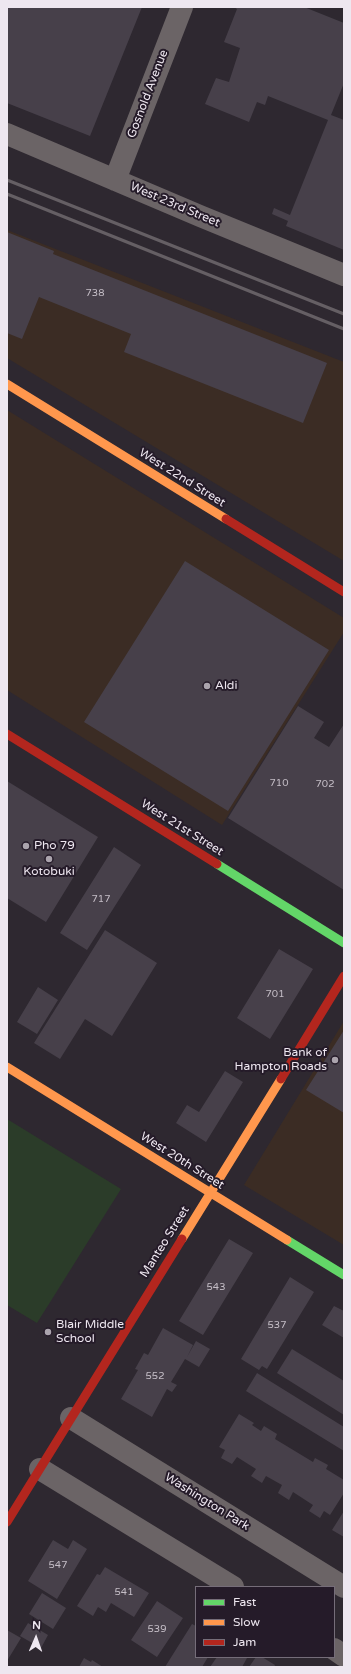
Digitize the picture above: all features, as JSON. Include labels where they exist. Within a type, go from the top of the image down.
[{"type":"street","name":"Gosnold Avenue","points":[[115,180],[182,7]]},
{"type":"street","name":"West 23rd Street","points":[[7,134],[344,275]]},
{"type":"street","name":"West 22nd Street","points":[[7,384],[344,592]]},
{"type":"street","name":"West 21st Street","points":[[7,734],[344,943]]},
{"type":"street","name":"Manteo Street","points":[[7,1522],[344,976]]},
{"type":"street","name":"West 20th Street","points":[[7,1067],[344,1275]]},
{"type":"street","name":"Washington Park","points":[[71,1418],[344,1587]]},
{"type":"street","points":[[40,1469],[231,1586]]},
{"type":"street","points":[[335,1650],[344,1656]]},
{"type":"shaded area","points":[[7,230],[344,362],[344,561],[7,358]]},
{"type":"shaded area","points":[[7,410],[344,618],[344,632],[222,825],[7,690]]},
{"type":"shaded area","points":[[344,1021],[344,1245],[244,1185]]},
{"type":"green space","points":[[7,1119],[121,1189],[37,1323],[7,1305]]},
{"type":"building","points":[[7,7],[142,7],[90,136],[7,103]]},
{"type":"building","points":[[234,7],[304,7],[344,23],[344,83],[331,115],[344,120],[344,250],[286,226],[288,221],[272,214],[274,208],[290,215],[328,120],[268,96],[265,105],[257,102],[249,122],[205,104],[216,78],[229,82],[240,48],[224,42],[237,9]]},
{"type":"building","points":[[7,232],[54,251],[53,254],[327,363],[303,423],[124,352],[131,334],[39,297],[22,339],[7,333]]},
{"type":"building","name":"Aldi","points":[[185,561],[329,650],[228,811],[84,722]]},
{"type":"building","points":[[298,706],[324,722],[314,738],[329,747],[344,724],[344,890],[228,818]]},
{"type":"building","points":[[7,781],[98,837],[46,922],[7,898]]},
{"type":"building","points":[[114,847],[141,865],[87,950],[60,933]]},
{"type":"building","points":[[105,930],[157,963],[112,1036],[85,1019],[60,1059],[34,1043]]},
{"type":"building","points":[[279,949],[313,969],[270,1039],[237,1018]]},
{"type":"building","points":[[38,987],[58,1000],[37,1034],[17,1022]]},
{"type":"building","name":"Bank of Hampton Roads","points":[[344,1030],[344,1113],[306,1090]]},
{"type":"building","points":[[225,1071],[243,1082],[206,1142],[176,1123],[187,1105],[199,1112]]},
{"type":"building","points":[[229,1239],[253,1253],[203,1335],[179,1321]]},
{"type":"building","points":[[290,1277],[314,1292],[267,1369],[262,1366],[259,1370],[241,1359]]},
{"type":"building","points":[[334,1306],[344,1311],[344,1338],[322,1325]]},
{"type":"building","points":[[163,1328],[193,1345],[187,1357],[196,1341],[210,1349],[199,1367],[185,1359],[171,1382],[177,1385],[172,1392],[167,1389],[152,1417],[121,1399],[138,1370],[135,1369],[144,1353],[148,1355]]},
{"type":"building","points":[[292,1349],[344,1381],[344,1415],[277,1373]]},
{"type":"building","points":[[257,1373],[344,1427],[344,1451],[246,1391]]},
{"type":"building","points":[[239,1414],[254,1423],[252,1425],[261,1431],[264,1426],[277,1434],[275,1439],[313,1462],[315,1458],[328,1465],[326,1469],[344,1480],[344,1493],[330,1515],[324,1511],[320,1518],[309,1511],[313,1505],[293,1492],[289,1500],[278,1493],[282,1485],[266,1476],[262,1483],[251,1476],[256,1469],[237,1457],[232,1464],[221,1458],[225,1450],[219,1447]]},
{"type":"building","points":[[344,1511],[344,1537],[332,1530]]},
{"type":"building","points":[[53,1540],[68,1549],[73,1540],[87,1549],[57,1599],[28,1581]]},
{"type":"building","points":[[105,1567],[149,1593],[134,1617],[111,1603],[106,1612],[98,1607],[93,1616],[77,1606],[97,1574],[100,1575]]},
{"type":"building","points":[[42,1593],[66,1608],[53,1629],[29,1614]]},
{"type":"building","points":[[157,1601],[183,1618],[157,1657],[131,1640]]},
{"type":"building","points":[[28,1623],[48,1635],[41,1648],[20,1636]]},
{"type":"building","points":[[192,1624],[195,1626],[195,1658],[207,1658],[202,1667],[165,1667]]},
{"type":"building","points":[[7,1630],[21,1638],[7,1661]]},
{"type":"building","points":[[84,1658],[91,1662],[92,1660],[103,1667],[79,1667]]},
{"type":"building","points":[[216,1658],[247,1658],[242,1667],[210,1667]]},
{"type":"building","points":[[255,1658],[264,1658],[275,1665],[274,1667],[249,1667]]},
{"type":"railway","points":[[7,180],[344,314]]},
{"type":"railway","points":[[7,194],[344,329]]},
{"type":"traffic: fast","points":[[217,864],[344,943]]},
{"type":"traffic: fast","points":[[287,1240],[344,1275]]},
{"type":"traffic: slow","points":[[7,384],[226,519]]},
{"type":"traffic: slow","points":[[7,1067],[287,1240]]},
{"type":"traffic: slow","points":[[182,1239],[281,1079]]},
{"type":"traffic: jam","points":[[226,519],[344,592]]},
{"type":"traffic: jam","points":[[7,734],[217,864]]},
{"type":"traffic: jam","points":[[281,1079],[344,976]]},
{"type":"traffic: jam","points":[[7,1522],[182,1239]]},
{"type":"place","name":"Aldi","points":[[207,686]]},
{"type":"place","name":"Pho 79","points":[[26,846]]},
{"type":"place","name":"Kotobuki","points":[[49,859]]},
{"type":"place","name":"Bank of Hampton Roads","points":[[335,1060]]},
{"type":"place","name":"Blair Middle School","points":[[48,1332]]}]
